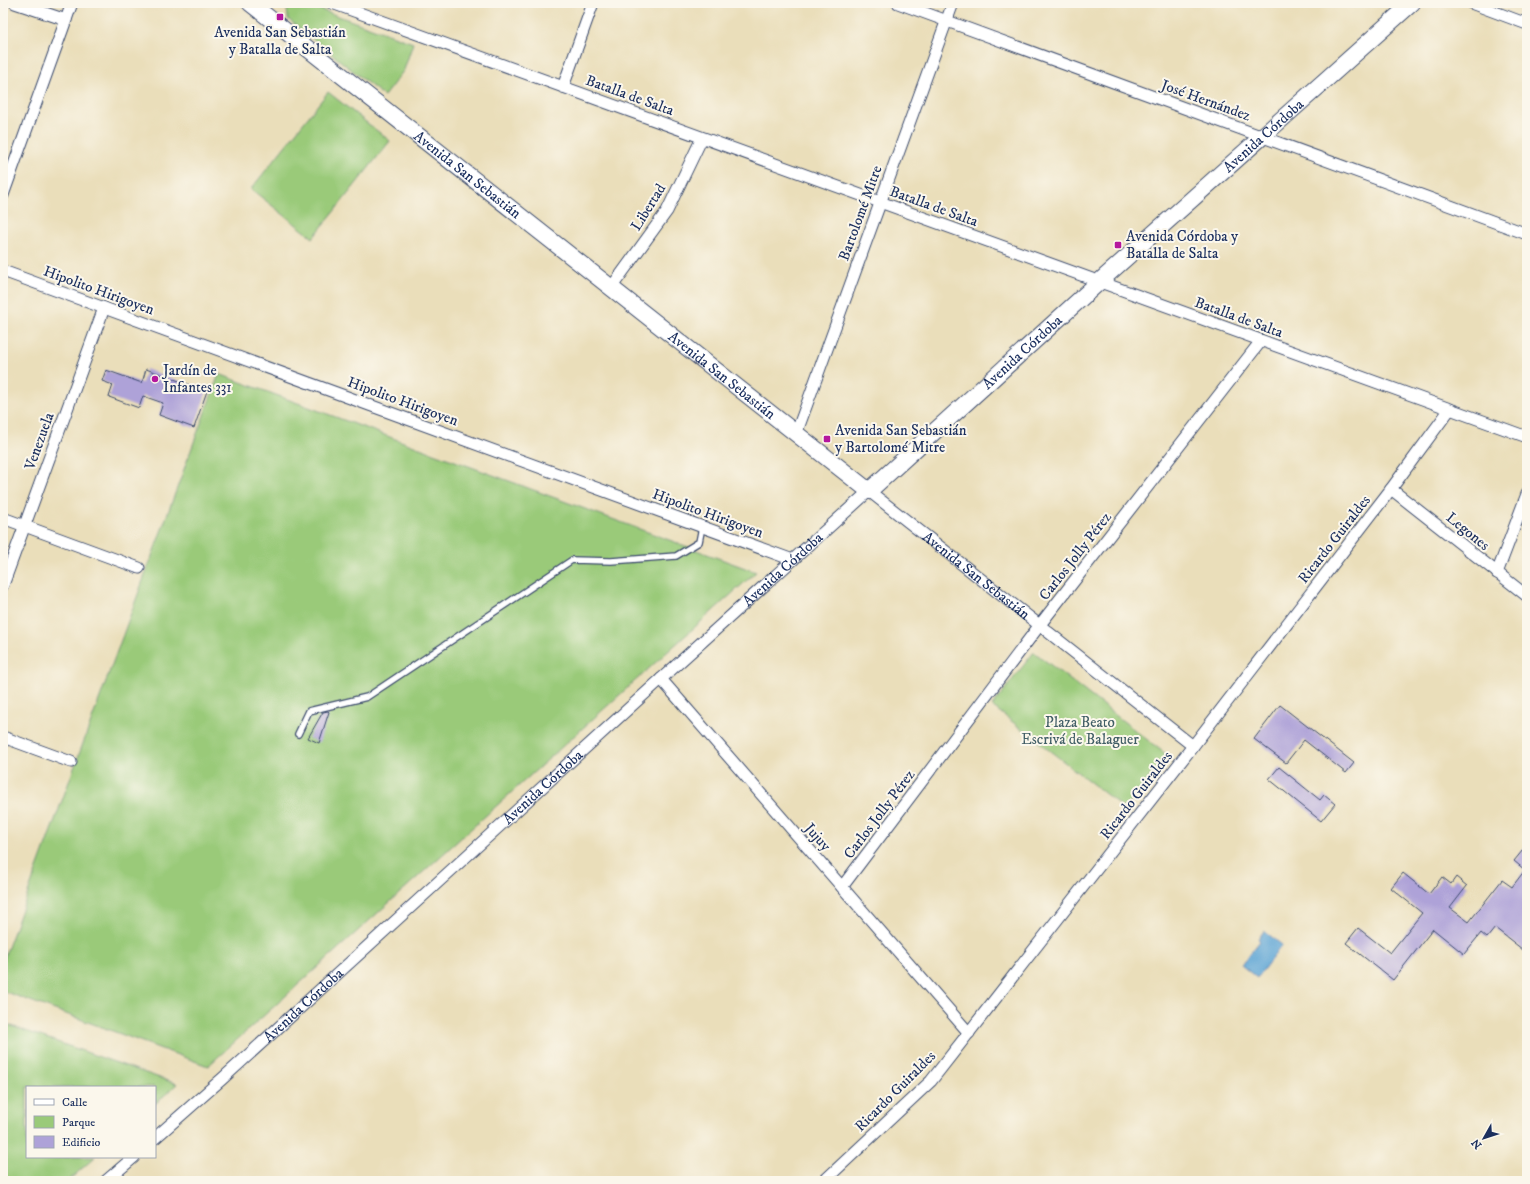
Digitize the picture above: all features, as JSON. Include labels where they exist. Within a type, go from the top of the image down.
[{"type":"street","points":[[15,3],[66,20]]},
{"type":"street","points":[[3,195],[72,3]]},
{"type":"street","name":"Avenida San Sebastián","points":[[250,3],[1193,746]]},
{"type":"street","name":"Batalla de Salta","points":[[332,3],[1527,437]]},
{"type":"street","points":[[563,87],[593,3]]},
{"type":"street","name":"José Hernández","points":[[898,3],[1527,234]]},
{"type":"street","name":"Bartolomé Mitre","points":[[796,434],[953,3]]},
{"type":"street","name":"Avenida Córdoba","points":[[156,1137],[222,1079],[661,678],[1099,282],[1412,3]]},
{"type":"street","points":[[1471,3],[1527,24]]},
{"type":"street","name":"Libertad","points":[[611,288],[667,210],[702,138]]},
{"type":"street","name":"Hipolito Hirigoyen","points":[[3,271],[793,560]]},
{"type":"street","name":"Venezuela","points":[[3,585],[104,308]]},
{"type":"street","name":"Carlos Jolly Pérez","points":[[842,887],[1040,626],[1261,341]]},
{"type":"street","name":"Ricardo Guiraldes","points":[[824,1181],[931,1081],[1193,746],[1391,489],[1450,409]]},
{"type":"street","name":"Legones","points":[[1391,489],[1527,596]]},
{"type":"street","points":[[1498,573],[1527,494]]},
{"type":"street","points":[[3,518],[139,568]]},
{"type":"street","name":"Jujuy","points":[[661,678],[969,1033]]},
{"type":"street","points":[[3,737],[71,762]]},
{"type":"street","points":[[106,1181],[133,1158]]},
{"type":"lane","points":[[298,734],[309,711],[367,697],[572,560],[611,561],[676,556],[699,542],[702,526]]},
{"type":"green space","points":[[292,3],[302,3],[413,43],[404,70],[384,96],[288,19],[287,9]]},
{"type":"green space","points":[[328,92],[390,141],[313,238],[251,189]]},
{"type":"green space","points":[[219,374],[756,572],[208,1066],[3,991],[3,961]]},
{"type":"green space","name":"Plaza Beato Escrivá de Balaguer","points":[[1034,652],[1167,755],[1125,809],[992,706]]},
{"type":"green space","points":[[3,1023],[177,1084],[156,1103],[156,1086],[26,1086],[26,1158],[94,1158],[68,1181],[3,1181]]},
{"type":"water","points":[[1264,931],[1282,945],[1257,978],[1241,965],[1260,941],[1258,939]]},
{"type":"building","points":[[146,369],[207,391],[194,428],[159,415],[163,403],[143,396],[139,408],[109,397],[113,385],[102,381],[106,370],[142,383]]},
{"type":"building","points":[[1280,705],[1354,763],[1346,773],[1304,740],[1286,763],[1254,739]]},
{"type":"building","points":[[323,712],[329,712],[319,743],[308,738]]},
{"type":"building","points":[[1279,767],[1320,800],[1324,795],[1335,804],[1321,821],[1269,779]]},
{"type":"building","points":[[1527,845],[1527,953],[1495,928],[1487,938],[1481,933],[1464,954],[1433,929],[1393,980],[1346,943],[1358,928],[1390,953],[1422,913],[1391,888],[1403,873],[1429,894],[1442,877],[1451,884],[1456,877],[1467,886],[1450,908],[1469,922],[1502,880],[1512,887],[1525,870],[1514,861]]},
{"type":"place","name":"Avenida San Sebastián y Batalla de Salta","points":[[280,17]]},
{"type":"place","name":"Avenida Córdoba y Batalla de Salta","points":[[1118,245]]},
{"type":"place","name":"Jardín de Infantes 331","points":[[155,379]]},
{"type":"place","name":"Avenida San Sebastián y Bartolomé Mitre","points":[[827,439]]}]
